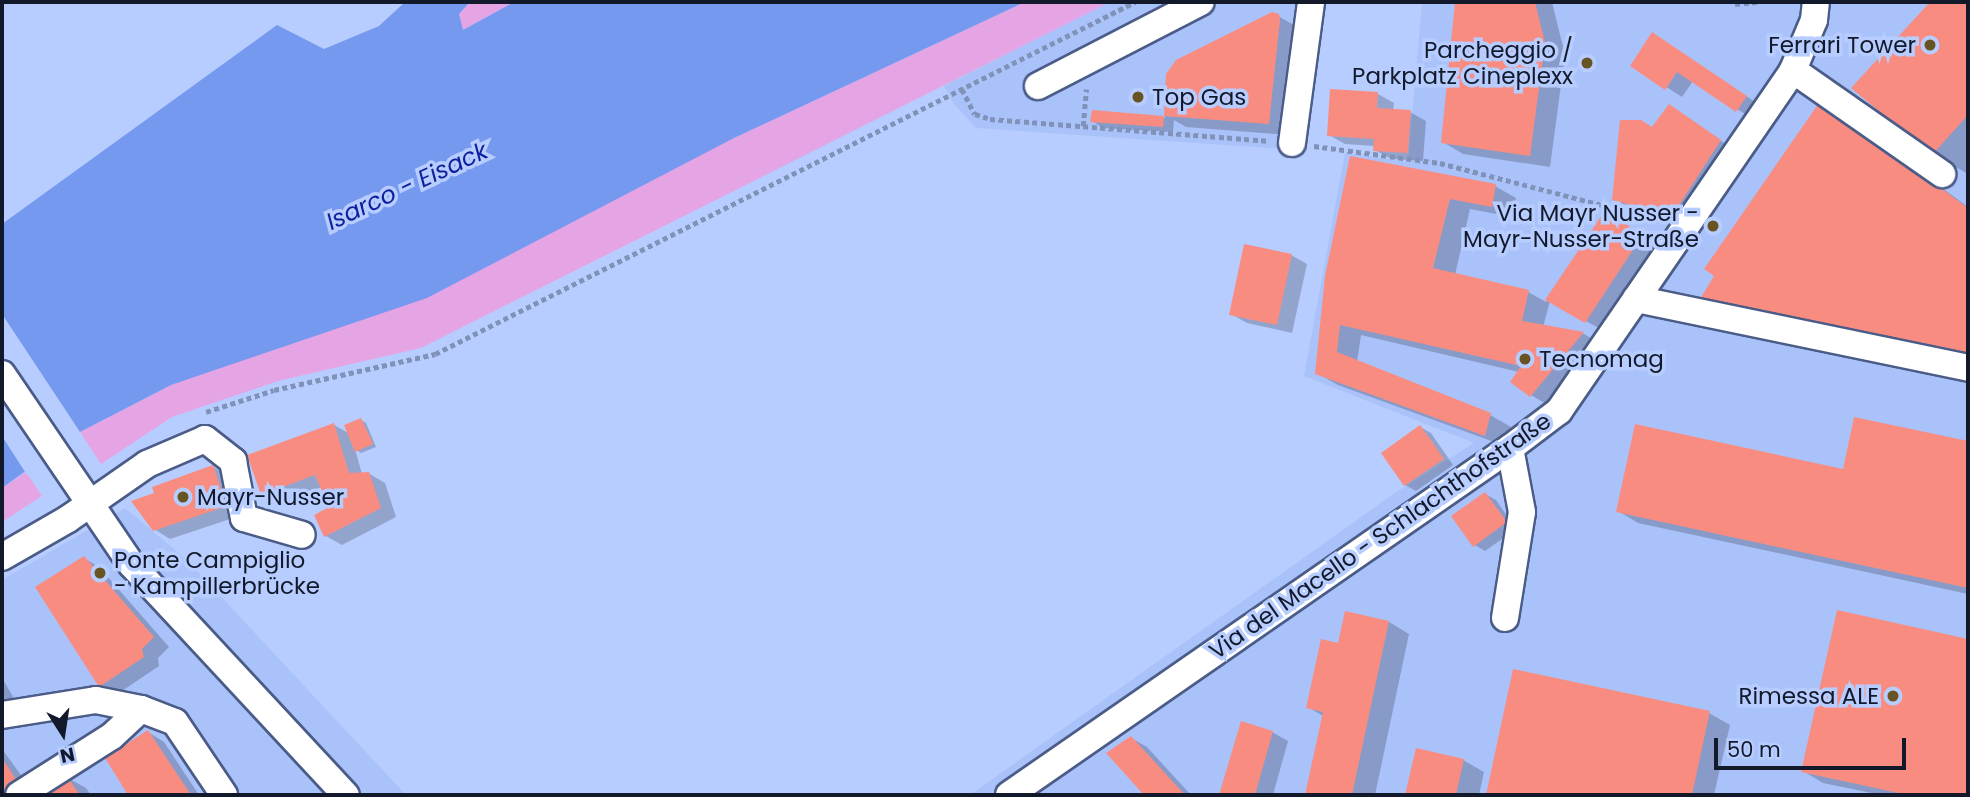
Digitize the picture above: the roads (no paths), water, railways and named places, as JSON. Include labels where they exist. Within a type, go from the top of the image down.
[{"type":"street","points":[[1038,86],[1201,2]]},
{"type":"street","points":[[1292,143],[1311,2]]},
{"type":"street","name":"Via del Macello - Schlachthofstraße","points":[[1009,795],[1510,448],[1559,411],[1793,69],[1814,20],[1816,2]]},
{"type":"street","points":[[1793,69],[1942,174]]},
{"type":"street","points":[[1636,299],[1968,368]]},
{"type":"street","points":[[2,374],[132,565],[346,795]]},
{"type":"street","points":[[2,557],[84,495],[205,439],[233,461],[244,518],[302,535]]},
{"type":"street","points":[[1505,618],[1522,512],[1510,448]]},
{"type":"street","points":[[2,715],[96,699],[141,709],[175,722],[224,795]]},
{"type":"street","points":[[19,795],[112,736],[141,709]]},
{"type":"water","name":"Isarco - Eisack","points":[[405,2],[470,2],[459,14],[463,30],[514,2],[1025,2],[734,138],[427,298],[171,385],[80,432],[2,488],[2,224],[277,25],[324,49],[379,26]]},
{"type":"place","name":"Ferrari Tower","points":[[1930,45]]},
{"type":"place","name":"Parcheggio / Parkplatz Cineplexx","points":[[1587,63]]},
{"type":"place","name":"Top Gas","points":[[1138,97]]},
{"type":"place","name":"Via Mayr Nusser - Mayr-Nusser-Straße","points":[[1713,226]]},
{"type":"place","name":"Tecnomag","points":[[1525,359]]},
{"type":"place","name":"Mayr-Nusser","points":[[183,497]]},
{"type":"place","name":"Ponte Campiglio - Kampillerbrücke","points":[[100,573]]},
{"type":"place","name":"Rimessa ALE","points":[[1893,696]]}]
